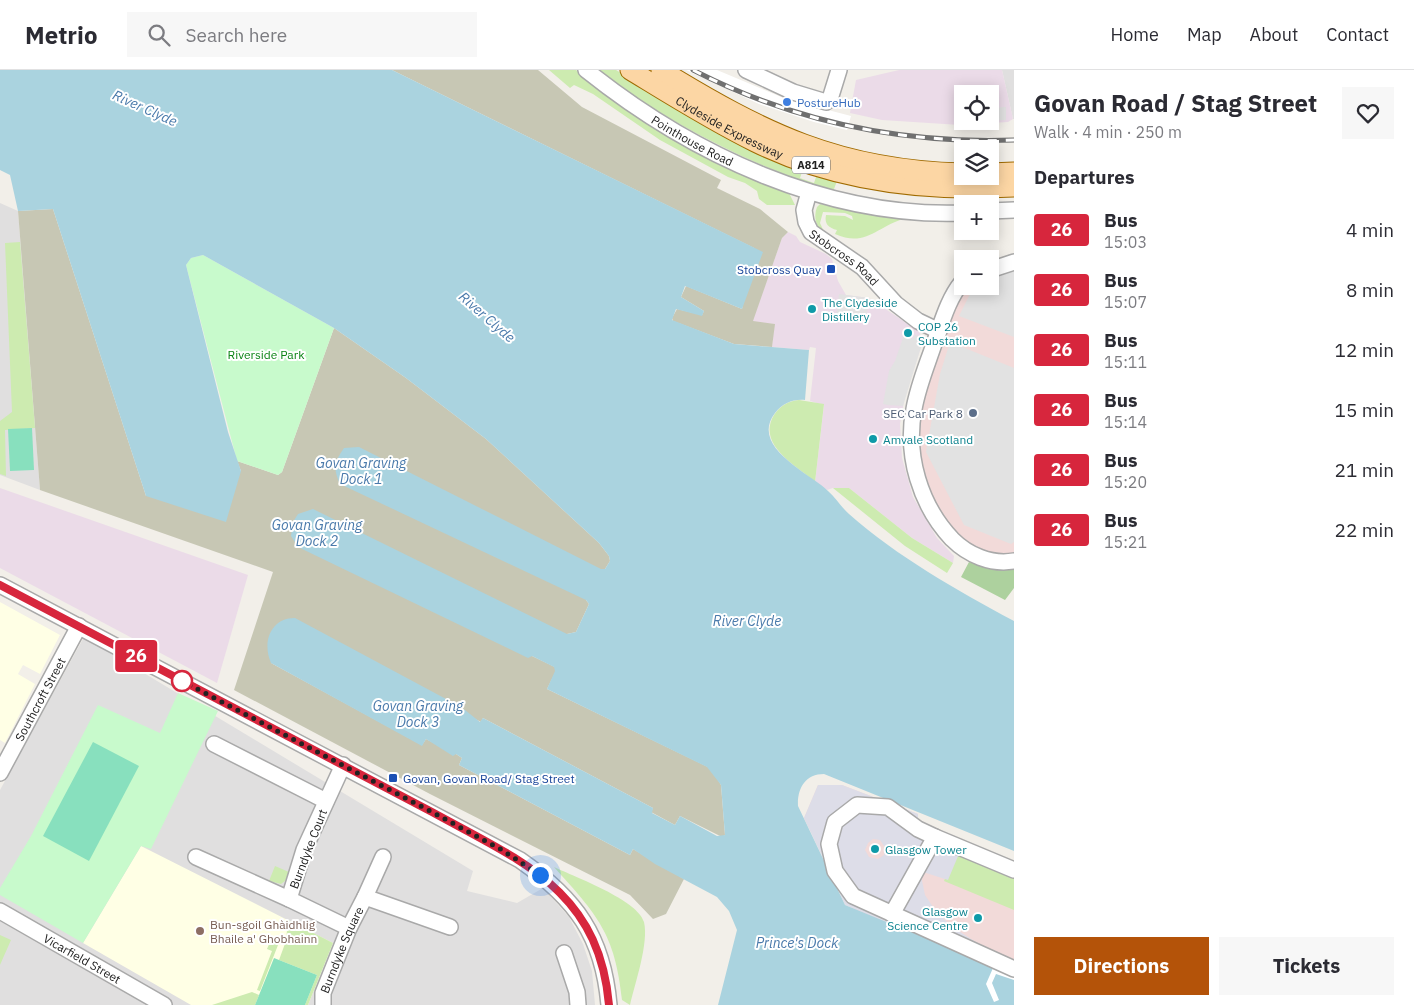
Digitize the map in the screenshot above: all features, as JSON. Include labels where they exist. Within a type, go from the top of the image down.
[{"type":"main road","name":"Clydeside Expressway","points":[[630,70],[726,128],[756,143],[814,166],[866,180],[914,187],[965,190],[1014,188]]},
{"type":"main road","name":"Clydeside Expressway","points":[[661,70],[751,122],[818,150],[874,165],[936,173],[954,173]]},
{"type":"main road","points":[[999,173],[1014,172]]},
{"type":"street","name":"Pointhouse Road","points":[[586,70],[623,97],[698,143],[749,168],[809,192]]},
{"type":"street","points":[[746,70],[793,92],[826,102],[830,100],[839,70]]},
{"type":"street","points":[[809,192],[881,210],[916,213],[954,213]]},
{"type":"street","name":"Stobcross Road","points":[[809,192],[804,210],[806,222],[811,232],[862,267],[896,304],[918,321],[939,331]]},
{"type":"street","points":[[999,211],[1014,210]]},
{"type":"street","points":[[999,267],[1014,262]]},
{"type":"street","points":[[954,295],[949,304],[918,389],[913,413],[911,447],[917,477],[936,520],[961,547],[988,560],[1014,561]]},
{"type":"street","points":[[0,585],[502,850],[548,880],[565,896],[591,931],[605,969],[609,1005]]},
{"type":"street","name":"Southcroft Street","points":[[0,773],[79,626]]},
{"type":"street","points":[[214,744],[326,801]]},
{"type":"street","name":"Burndyke Court","points":[[343,765],[304,850],[289,900],[349,928]]},
{"type":"street","points":[[1014,870],[935,837],[918,828],[888,807],[858,805],[834,822],[829,844],[835,871],[853,896],[1014,968]]},
{"type":"street","points":[[892,914],[935,837]]},
{"type":"street","points":[[962,849],[964,842],[1014,860]]},
{"type":"street","points":[[196,857],[289,900]]},
{"type":"street","points":[[366,897],[383,857]]},
{"type":"street","name":"Burndyke Square","points":[[322,1005],[323,993],[349,928],[366,897],[450,927]]},
{"type":"street","name":"Vicarfield Street","points":[[0,911],[164,1005]]},
{"type":"street","points":[[564,953],[577,992],[578,1005]]},
{"type":"shaded area","points":[[392,70],[538,70],[582,107],[721,180],[717,188],[760,209],[788,232],[782,238],[753,321],[775,324],[772,347],[734,344],[673,321],[672,318],[677,309],[702,315],[704,311],[681,297],[686,286],[742,309],[754,248]]},
{"type":"shaded area","points":[[899,70],[1002,70],[1013,119],[1008,122],[999,123],[999,85],[954,85],[954,125],[882,120],[850,113],[856,80]]},
{"type":"shaded area","points":[[1002,70],[1014,70],[1014,119],[1013,119]]},
{"type":"shaded area","points":[[999,107],[1006,107],[1006,120],[999,120]]},
{"type":"shaded area","points":[[0,203],[18,211],[40,490],[0,475]]},
{"type":"shaded area","points":[[53,209],[146,496],[241,471],[237,461],[278,475],[282,472],[334,328],[406,378],[486,439],[599,543],[609,556],[610,561],[605,569],[601,569],[586,600],[589,604],[576,632],[567,634],[532,656],[555,667],[556,671],[547,689],[708,767],[721,785],[725,835],[722,837],[680,816],[675,825],[651,812],[653,808],[483,718],[481,722],[444,703],[446,699],[271,663],[422,745],[426,739],[456,754],[462,758],[459,765],[630,855],[633,849],[684,879],[666,914],[653,919],[630,895],[430,794],[234,690],[273,572],[40,490],[18,211]]},
{"type":"shaded area","points":[[788,232],[796,236],[800,242],[826,254],[832,259],[838,281],[846,295],[869,298],[920,332],[921,347],[905,395],[900,424],[902,458],[913,497],[937,538],[954,556],[953,563],[912,538],[849,488],[827,490],[815,482],[824,405],[810,401],[816,348],[810,347],[809,350],[772,347],[774,324],[752,322],[782,238]]},
{"type":"shaded area","name":"SEC Car Park 8","points":[[1014,259],[1014,568],[986,568],[969,562],[973,548],[953,532],[933,506],[916,458],[923,385],[960,295],[999,295],[999,276]]},
{"type":"shaded area","points":[[1014,268],[1014,337],[959,316],[970,295],[999,295],[999,273]]},
{"type":"shaded area","points":[[839,294],[869,298],[866,321],[836,317]]},
{"type":"shaded area","points":[[904,335],[913,339],[915,335],[923,338],[921,347],[903,406],[883,404],[889,371],[895,361]]},
{"type":"shaded area","name":"SEC Car Park 8","points":[[950,342],[1014,368],[1014,542],[1011,544],[964,525],[926,452],[940,374]]},
{"type":"shaded area","points":[[0,488],[248,575],[217,683],[0,568]]},
{"type":"shaded area","points":[[0,602],[60,635],[40,674],[23,665],[18,674],[35,684],[5,743],[0,740]]},
{"type":"shaded area","points":[[84,637],[473,871],[467,891],[517,903],[543,888],[569,917],[583,944],[592,971],[595,1005],[0,1005],[0,790]]},
{"type":"shaded area","points":[[818,785],[842,785],[918,814],[918,822],[1014,874],[1014,974],[852,909],[804,818]]},
{"type":"shaded area","points":[[818,785],[842,785],[918,814],[918,822],[964,842],[948,880],[920,871],[925,895],[935,910],[951,926],[996,955],[991,965],[845,905],[804,818]],"holes":[[[873,839],[880,840],[886,849],[884,855],[878,859],[869,857],[865,850],[868,843]]]},
{"type":"shaded area","name":"Bun-sgoil Ghàidhlig Bhaile a' Ghobhainn","points":[[141,846],[333,943],[308,1005],[191,1005],[83,943]]},
{"type":"green space","points":[[549,70],[576,70],[602,90],[788,191],[795,205],[767,205],[759,199],[757,191],[745,183],[728,177],[660,140],[593,94],[574,85],[570,88]]},
{"type":"green space","points":[[597,70],[616,70],[684,111],[803,169],[800,178],[814,183],[817,174],[837,181],[834,189],[831,191],[799,180],[709,140],[652,108]]},
{"type":"green space","points":[[820,204],[878,216],[906,218],[863,237],[855,239],[846,238],[835,234],[837,230],[828,225],[826,215],[845,216],[853,220],[852,216],[845,213],[823,212],[820,223],[825,234],[817,225],[815,219],[817,207]]},
{"type":"green space","points":[[20,242],[35,428],[5,430],[6,476],[0,474],[0,421],[12,412],[5,243]]},
{"type":"green space","name":"Riverside Park","points":[[203,255],[334,328],[282,472],[278,475],[237,461],[186,265],[191,258]]},
{"type":"green space","points":[[799,400],[824,404],[815,482],[781,454],[770,436],[770,426],[776,412],[788,403]]},
{"type":"green space","points":[[32,428],[34,470],[10,471],[8,429]]},
{"type":"green space","points":[[833,488],[849,488],[912,538],[953,563],[947,573],[905,546]]},
{"type":"green space","points":[[969,562],[986,568],[1014,568],[1014,588],[1005,600],[961,577]]},
{"type":"green space","points":[[178,693],[218,711],[151,849],[141,846],[83,943],[0,895],[0,888],[31,836],[98,705],[160,733]]},
{"type":"green space","points":[[93,742],[139,766],[89,861],[43,836]]},
{"type":"green space","points":[[957,851],[1014,874],[1014,910],[944,881]]},
{"type":"green space","points":[[275,866],[289,872],[285,881],[281,884],[269,881]]},
{"type":"green space","points":[[554,867],[605,890],[630,906],[639,914],[644,922],[645,941],[630,1005],[622,1000],[614,958],[602,926],[582,899]]},
{"type":"green space","points":[[288,920],[333,943],[308,1005],[305,1005],[317,975],[279,960],[286,941]]},
{"type":"green space","points":[[0,935],[11,940],[0,965]]},
{"type":"green space","points":[[270,942],[278,945],[260,991],[257,990],[272,951],[267,949]]},
{"type":"green space","points":[[274,958],[317,975],[305,1005],[255,1005]]},
{"type":"green space","points":[[252,992],[259,995],[255,1005],[212,1005]]},
{"type":"water","name":"River Clyde","points":[[0,70],[392,70],[763,252],[742,309],[685,286],[681,297],[704,311],[702,316],[676,309],[672,320],[734,344],[809,350],[805,400],[796,400],[785,404],[775,413],[769,425],[770,437],[776,448],[785,458],[828,491],[849,514],[907,559],[1014,621],[1014,851],[824,774],[807,780],[801,788],[798,806],[845,905],[1014,974],[1014,1005],[718,1005],[737,930],[729,911],[717,897],[655,864],[633,849],[630,855],[459,765],[462,758],[456,754],[453,756],[426,739],[422,746],[271,663],[267,648],[270,633],[279,622],[295,618],[446,699],[444,703],[465,710],[480,722],[483,718],[653,808],[652,813],[675,825],[680,816],[717,836],[725,835],[721,785],[707,767],[547,689],[555,671],[554,667],[532,656],[528,658],[298,547],[291,536],[293,522],[298,514],[313,509],[567,634],[576,632],[589,604],[586,600],[340,484],[336,474],[338,457],[344,448],[359,447],[601,569],[605,569],[610,561],[609,556],[599,543],[486,439],[406,378],[334,328],[203,255],[191,258],[186,265],[228,432],[241,471],[226,522],[146,496],[53,209],[18,211],[10,175],[0,170]]},
{"type":"pier","points":[[686,70],[717,70],[786,99],[851,116],[847,130],[814,122],[759,104]]},
{"type":"pier","points":[[993,968],[1014,977],[1014,980],[996,974],[992,983],[999,1000],[994,1002],[986,984]]},
{"type":"railway","points":[[693,70],[731,88],[770,103],[809,116],[849,126],[930,138],[1014,140]]},
{"type":"bus line","name":"26","points":[[0,585],[520,860],[548,880],[565,896],[591,931],[600,951],[605,969],[609,1005]]},
{"type":"place","name":"PostureHub","points":[[787,102]]},
{"type":"place","name":"Stobcross Quay","points":[[831,269]]},
{"type":"place","name":"The Clydeside Distillery","points":[[812,309]]},
{"type":"place","name":"COP 26 Substation","points":[[908,333]]},
{"type":"place","name":"SEC Car Park 8","points":[[973,413]]},
{"type":"place","name":"Amvale Scotland","points":[[873,439]]},
{"type":"place","name":"Govan, Govan Road/ Stag Street","points":[[393,778]]},
{"type":"place","name":"Glasgow Tower","points":[[875,849]]},
{"type":"place","name":"Glasgow Science Centre","points":[[978,918]]},
{"type":"place","name":"Bun-sgoil Ghàidhlig Bhaile a' Ghobhainn","points":[[200,931]]},
{"type":"route","points":[[182,681],[432,812],[520,860],[540,875]]},
{"type":"water label","name":"Govan Graving Dock 1","points":[[361,472]]},
{"type":"water label","name":"Govan Graving Dock 2","points":[[317,534]]},
{"type":"water label","name":"Govan Graving Dock 3","points":[[418,714]]},
{"type":"water label","name":"Prince's Dock","points":[[797,943]]}]
